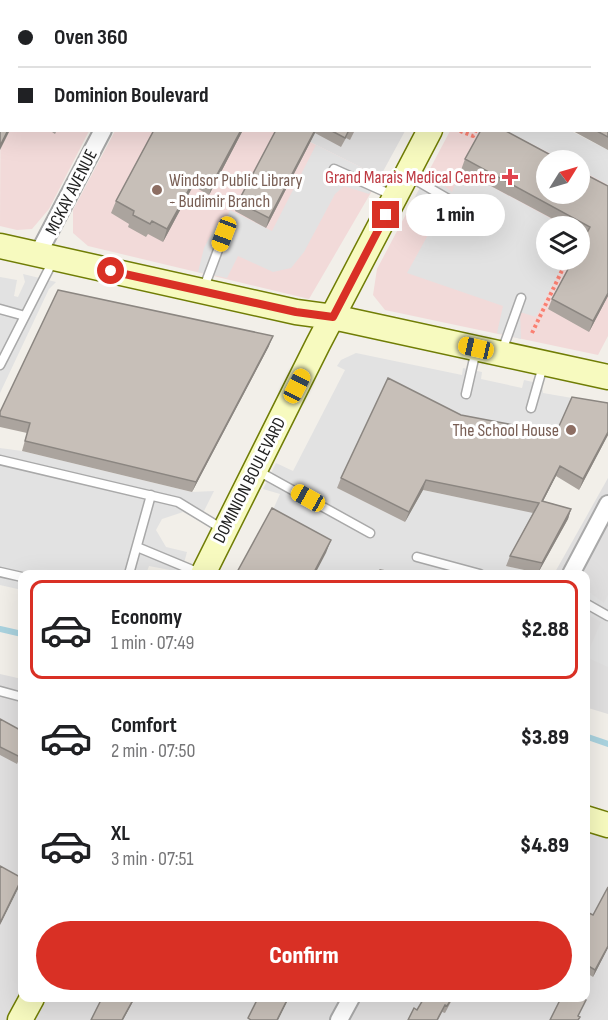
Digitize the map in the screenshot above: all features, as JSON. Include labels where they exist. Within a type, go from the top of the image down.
[{"type":"street","name":"MCKAY AVENUE","points":[[46,256],[102,132]]},
{"type":"street","name":"DOMINION BOULEVARD","points":[[205,570],[428,132]]},
{"type":"street","points":[[0,246],[296,312],[333,317],[608,377]]},
{"type":"street","points":[[573,570],[608,504]]},
{"type":"street","points":[[590,820],[608,825]]},
{"type":"street","points":[[20,1020],[30,1002]]},
{"type":"street","points":[[339,1020],[349,1002]]},
{"type":"lane","points":[[334,170],[395,197]]},
{"type":"lane","points":[[407,174],[450,200]]},
{"type":"lane","points":[[202,291],[224,234]]},
{"type":"lane","points":[[0,365],[25,316],[46,256]]},
{"type":"lane","points":[[500,354],[520,298]]},
{"type":"lane","points":[[0,309],[25,316]]},
{"type":"lane","points":[[466,394],[476,348]]},
{"type":"lane","points":[[531,408],[544,364]]},
{"type":"lane","points":[[0,460],[178,502],[224,530]]},
{"type":"lane","points":[[255,469],[370,533]]},
{"type":"lane","points":[[130,570],[151,495]]},
{"type":"lane","points":[[137,547],[193,570]]},
{"type":"lane","points":[[417,557],[465,570]]},
{"type":"lane","points":[[0,572],[18,576]]},
{"type":"lane","points":[[590,606],[608,616]]},
{"type":"lane","points":[[0,691],[18,696]]},
{"type":"path","points":[[463,132],[473,136],[475,132]]},
{"type":"path","points":[[532,333],[562,270]]},
{"type":"shaded area","points":[[0,132],[88,132],[49,209],[32,229],[17,230],[0,226]]},
{"type":"shaded area","points":[[114,132],[290,132],[380,177],[309,299],[88,246],[73,233],[73,210]]},
{"type":"shaded area","points":[[290,132],[404,132],[380,177]]},
{"type":"shaded area","points":[[449,132],[509,132],[544,150],[536,150],[536,204],[590,204],[590,175],[607,184],[590,221],[590,216],[536,216],[536,270],[590,270],[590,237],[608,246],[608,336],[598,355],[385,310],[373,295],[377,269]]},
{"type":"shaded area","points":[[509,132],[573,132],[608,150],[608,185],[590,175],[590,150],[544,150]]},
{"type":"shaded area","points":[[316,145],[380,177],[369,194],[344,186],[335,194],[304,252],[291,268],[273,272],[238,256],[227,278],[198,272],[204,248],[217,223],[225,222],[230,210],[272,231]]},
{"type":"shaded area","points":[[461,170],[546,216],[536,216],[536,270],[561,270],[536,317],[520,312],[521,339],[497,333],[503,306],[407,273],[439,215],[435,205],[414,199],[428,173],[452,192]]},
{"type":"shaded area","points":[[23,274],[56,282],[49,289],[0,393],[0,277],[17,280],[14,296],[18,297],[25,282]]},
{"type":"shaded area","points":[[356,353],[462,375],[463,368],[482,372],[481,379],[522,388],[524,380],[542,384],[543,393],[572,398],[552,443],[337,488],[405,522],[423,490],[520,510],[537,510],[507,566],[524,570],[317,570],[326,553],[268,521],[280,494],[263,489],[276,463],[293,471],[345,370],[337,366],[341,360]]},
{"type":"shaded area","points":[[0,448],[22,451],[192,492],[214,491],[199,521],[183,512],[162,519],[156,530],[166,547],[187,552],[182,570],[149,566],[148,570],[18,570],[18,589],[0,585]]},
{"type":"shaded area","points":[[608,478],[608,714],[590,709],[590,570],[556,570]]},
{"type":"shaded area","points":[[590,593],[604,603],[608,595],[608,667],[590,659],[590,648],[601,622],[590,616]]},
{"type":"shaded area","points":[[0,674],[18,678],[18,1002],[590,1002],[590,832],[608,837],[608,1020],[0,1020]]},
{"type":"building","points":[[0,132],[7,132],[0,146]]},
{"type":"building","name":"Windsor Public Library - Budimir Branch","points":[[153,132],[240,132],[213,182],[198,173],[167,229],[152,221],[150,224],[133,215],[134,211],[116,201]]},
{"type":"building","points":[[275,132],[314,132],[269,218],[238,202]]},
{"type":"building","points":[[334,132],[348,132],[345,138]]},
{"type":"building","points":[[480,132],[508,132],[541,150],[536,150],[536,198],[465,159]]},
{"type":"building","points":[[599,132],[608,132],[608,137]]},
{"type":"building","points":[[590,177],[608,186],[608,293],[593,321],[552,299],[568,270],[590,270],[590,216],[570,216],[548,204],[590,204]]},
{"type":"building","points":[[58,290],[273,336],[196,482],[25,441],[30,423],[0,416]]},
{"type":"building","points":[[388,378],[461,415],[556,433],[572,397],[608,403],[608,432],[583,479],[560,466],[542,501],[571,509],[542,563],[510,556],[539,503],[426,480],[409,512],[341,478]]},
{"type":"building","points":[[272,508],[331,540],[315,570],[238,570]]},
{"type":"building","points":[[0,719],[18,729],[18,756],[0,747]]},
{"type":"building","points":[[0,866],[18,876],[18,886],[0,923]]},
{"type":"building","points":[[608,887],[608,946],[595,970],[590,967],[590,914],[593,915]]},
{"type":"building","points":[[100,1002],[132,1002],[122,1020],[91,1020]]},
{"type":"building","points":[[256,1002],[286,1002],[277,1020],[248,1018]]},
{"type":"building","points":[[422,1002],[450,1002],[447,1006],[445,1005],[437,1020],[408,1020],[414,1008],[417,1010]]},
{"type":"building","points":[[559,1002],[585,1002],[578,1020],[550,1020]]},
{"type":"waterway","points":[[0,629],[18,633]]},
{"type":"waterway","points":[[590,738],[608,744]]},
{"type":"place","name":"Grand Marais Medical Centre","points":[[510,177]]},
{"type":"place","name":"Windsor Public Library - Budimir Branch","points":[[157,190]]},
{"type":"place","name":"The School House","points":[[571,430]]},
{"type":"route","points":[[111,271],[296,312],[333,317],[386,215]]}]
